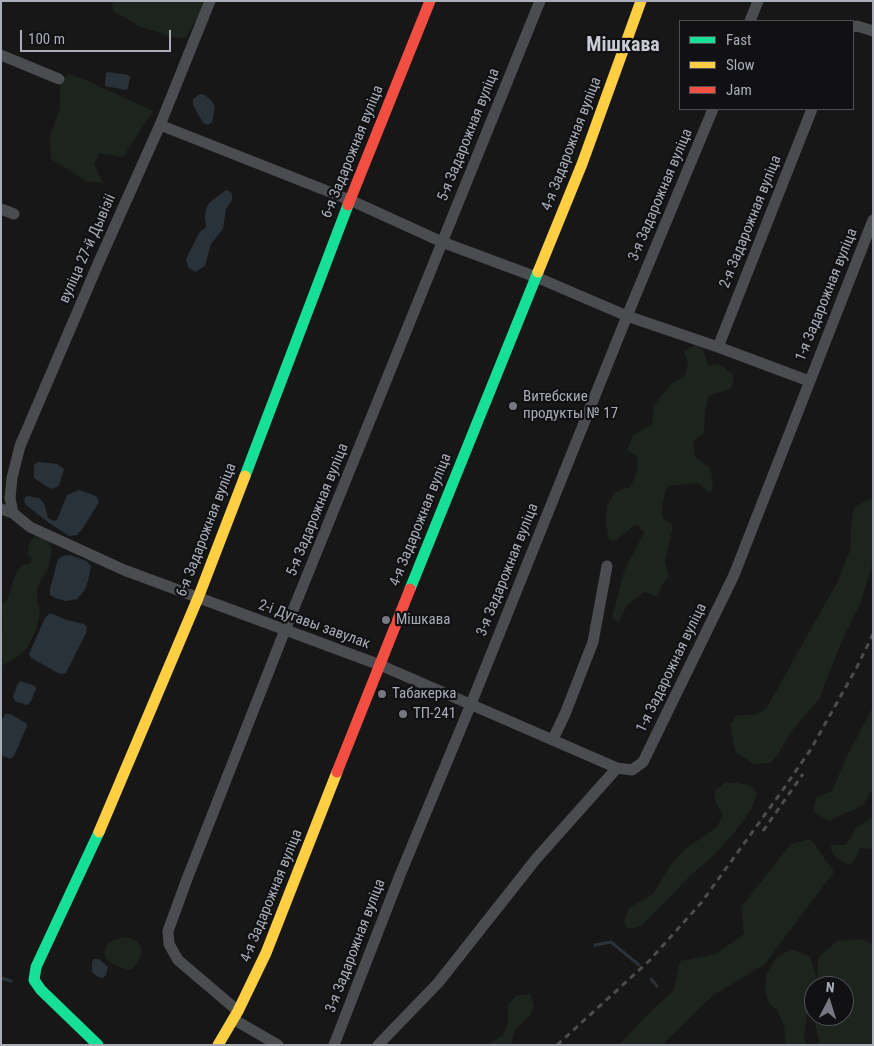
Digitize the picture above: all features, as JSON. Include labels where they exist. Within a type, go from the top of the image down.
[{"type":"street","name":"вуліца 27-й Дывізіі","points":[[13,513],[10,498],[12,478],[20,446],[160,125],[210,1]]},
{"type":"street","name":"6-я Задарожная вуліца","points":[[98,1045],[41,990],[34,980],[36,967],[75,886],[198,598],[350,200],[430,1]]},
{"type":"street","name":"5-я Задарожная вуліца","points":[[278,1045],[235,1015],[178,960],[169,944],[168,931],[186,879],[285,630],[540,1]]},
{"type":"street","name":"4-я Задарожная вуліца","points":[[218,1045],[266,953],[582,164],[641,1]]},
{"type":"street","points":[[750,20],[758,1]]},
{"type":"street","points":[[854,27],[873,31]]},
{"type":"street","points":[[1,55],[59,78]]},
{"type":"street","name":"3-я Задарожная вуліца","points":[[334,1045],[400,874],[471,704],[626,316],[713,110]]},
{"type":"street","name":"2-я Задарожная вуліца","points":[[718,346],[812,110]]},
{"type":"street","points":[[160,125],[350,200],[442,242],[536,277],[626,316],[718,346],[809,381]]},
{"type":"street","points":[[1,209],[14,214]]},
{"type":"street","name":"1-я Задарожная вуліца","points":[[617,768],[632,770],[643,762],[734,575],[873,220]]},
{"type":"street","name":"2-і Дугавы завулак","points":[[1,509],[13,513],[30,527],[116,566],[380,665],[617,768]]},
{"type":"street","points":[[553,739],[593,642],[607,566]]},
{"type":"street","points":[[378,1045],[438,983],[536,859],[617,768]]},
{"type":"shaded area","points":[[112,1],[203,1],[197,19],[185,38],[173,37],[141,27],[113,11]]},
{"type":"shaded area","points":[[106,73],[128,75],[130,77],[128,88],[126,90],[105,86]]},
{"type":"shaded area","points":[[68,74],[86,80],[153,111],[123,157],[99,153],[94,164],[103,183],[86,181],[51,159],[50,135],[60,109],[60,83]]},
{"type":"shaded area","points":[[200,94],[205,95],[211,100],[215,107],[212,122],[208,125],[203,123],[193,105],[193,99]]},
{"type":"shaded area","points":[[226,190],[232,193],[232,200],[226,209],[223,229],[211,244],[205,266],[195,272],[188,267],[186,259],[199,233],[206,227],[206,209],[209,203]]},
{"type":"shaded area","points":[[696,345],[703,349],[708,366],[715,364],[722,366],[732,374],[734,379],[730,389],[708,396],[704,433],[693,441],[695,457],[711,469],[713,489],[709,492],[698,483],[667,486],[662,506],[663,518],[673,526],[665,561],[669,577],[663,583],[657,597],[645,592],[627,605],[619,622],[612,618],[624,571],[644,533],[638,525],[633,526],[616,541],[609,540],[606,522],[607,506],[615,492],[630,487],[637,473],[638,458],[627,450],[633,435],[652,424],[654,405],[671,384],[685,376],[688,364],[684,351]]},
{"type":"shaded area","points":[[38,462],[57,464],[64,469],[59,486],[51,489],[34,478],[34,465]]},
{"type":"shaded area","points":[[79,490],[96,496],[99,502],[77,535],[69,536],[25,504],[24,499],[27,496],[39,498],[44,503],[48,518],[54,521],[57,520],[67,495]]},
{"type":"shaded area","points":[[873,498],[873,561],[861,602],[841,643],[819,699],[790,733],[777,756],[770,763],[753,764],[735,751],[730,724],[737,715],[754,715],[766,709],[837,583],[851,548],[854,507]]},
{"type":"shaded area","points":[[34,537],[42,538],[50,543],[52,550],[48,569],[37,588],[40,613],[36,630],[28,647],[16,658],[1,666],[1,631],[3,627],[1,604],[7,601],[15,575],[22,565],[30,564],[32,559],[28,554],[29,543]]},
{"type":"shaded area","points":[[70,555],[87,561],[91,567],[84,591],[77,599],[66,601],[50,595],[50,589],[58,559]]},
{"type":"shaded area","points":[[50,613],[84,624],[87,627],[86,633],[66,673],[60,674],[31,658],[29,654],[45,618]]},
{"type":"shaded area","points":[[20,681],[35,686],[36,689],[30,703],[27,705],[15,701],[13,697]]},
{"type":"shaded area","points":[[873,707],[873,788],[863,805],[829,821],[813,812],[816,798],[832,791],[847,756]]},
{"type":"shaded area","points":[[5,714],[10,714],[26,723],[27,726],[14,756],[10,759],[1,755],[1,721]]},
{"type":"shaded area","points":[[724,783],[739,783],[752,786],[757,793],[752,808],[734,833],[713,856],[690,876],[641,926],[628,929],[624,923],[629,908],[653,894],[671,864],[684,850],[717,827],[723,814],[716,803],[714,792]]},
{"type":"shaded area","points":[[873,817],[873,849],[860,848],[854,861],[849,865],[835,857],[830,847],[833,845],[846,845],[857,827]]},
{"type":"shaded area","points":[[811,839],[834,872],[764,965],[712,996],[662,1045],[619,1045],[674,990],[680,961],[716,954],[744,934],[741,907],[791,844]]},
{"type":"shaded area","points":[[127,937],[137,941],[142,952],[137,964],[131,969],[124,969],[108,961],[105,957],[108,943]]},
{"type":"shaded area","points":[[860,939],[873,944],[873,1045],[820,1045],[816,1026],[854,1026],[854,976],[817,976],[818,958],[837,941]]},
{"type":"shaded area","points":[[791,949],[810,956],[816,976],[804,976],[804,1039],[807,1045],[786,1045],[784,1025],[777,1010],[770,1005],[765,992],[767,973],[776,958]]},
{"type":"shaded area","points":[[94,959],[99,959],[108,967],[103,978],[98,977],[92,972],[92,962]]},
{"type":"shaded area","points":[[530,994],[534,1006],[531,1014],[515,1030],[511,1045],[480,1045],[490,1043],[503,1035],[508,1024],[508,1005],[516,996]]},
{"type":"waterway","points":[[595,945],[611,942],[639,965]]},
{"type":"waterway","points":[[1,978],[11,981]]},
{"type":"waterway","points":[[651,979],[657,986]]},
{"type":"railway","points":[[557,1045],[649,961],[701,903],[811,749],[857,667],[873,634]]},
{"type":"railway","points":[[763,831],[803,774]]},
{"type":"traffic: fast","points":[[245,476],[348,205]]},
{"type":"traffic: fast","points":[[410,589],[538,272]]},
{"type":"traffic: fast","points":[[98,1045],[41,990],[34,980],[36,967],[99,832]]},
{"type":"traffic: slow","points":[[538,272],[582,164],[641,1]]},
{"type":"traffic: slow","points":[[99,832],[198,598],[245,476]]},
{"type":"traffic: slow","points":[[218,1045],[238,1011],[266,953],[337,772]]},
{"type":"traffic: jam","points":[[348,205],[430,1]]},
{"type":"traffic: jam","points":[[337,772],[410,589]]},
{"type":"place","name":"Витебские продукты № 17","points":[[513,406]]},
{"type":"place","name":"Мішкава","points":[[386,620]]},
{"type":"place","name":"Табакерка","points":[[382,694]]},
{"type":"place","name":"ТП-241","points":[[403,714]]},
{"type":"district","name":"Мішкава","points":[[623,46]]}]
